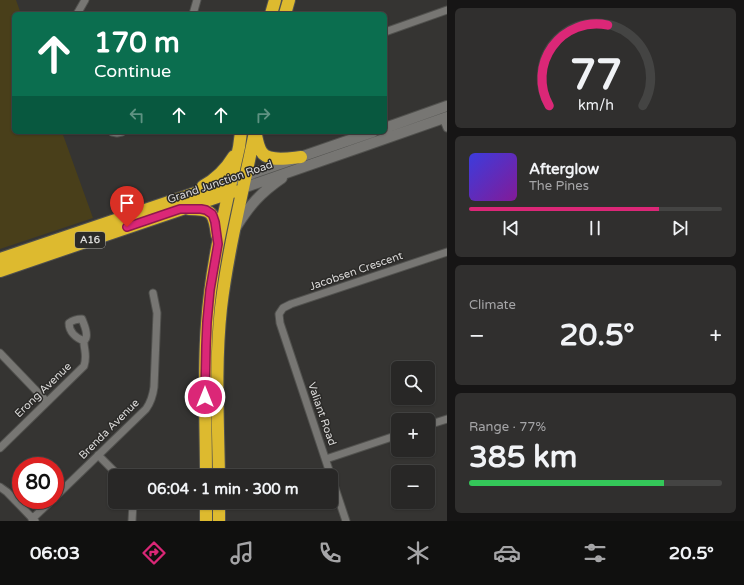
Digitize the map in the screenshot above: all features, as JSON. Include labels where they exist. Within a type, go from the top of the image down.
[{"type":"highway","points":[[272,12],[275,0]]},
{"type":"highway","points":[[206,469],[206,338],[209,302],[218,244],[242,134]]},
{"type":"highway","points":[[256,134],[260,150],[264,155],[273,159],[301,157]]},
{"type":"highway","points":[[219,469],[218,351],[221,310],[224,284],[234,230],[256,134]]},
{"type":"highway","points":[[180,204],[217,178],[225,170],[239,147]]},
{"type":"highway","name":"Grand Junction Road","points":[[0,271],[86,236],[230,187],[243,188]]},
{"type":"highway","points":[[180,204],[206,210],[212,214],[215,222],[218,244]]},
{"type":"highway","name":"Grand Junction Road","points":[[0,259],[86,236]]},
{"type":"highway","points":[[206,509],[206,521]]},
{"type":"highway","points":[[219,509],[219,521]]},
{"type":"main road","points":[[387,127],[444,112]]},
{"type":"main road","name":"Grand Junction Road","points":[[243,188],[364,146],[444,112]]},
{"type":"main road","points":[[360,134],[364,146]]},
{"type":"main road","name":"Grand Junction Road","points":[[230,187],[246,176],[360,134]]},
{"type":"main road","points":[[234,230],[256,199],[272,185],[292,171]]},
{"type":"street","points":[[78,12],[85,0]]},
{"type":"street","points":[[194,12],[197,0]]},
{"type":"street","points":[[387,31],[447,10]]},
{"type":"street","points":[[444,112],[447,128]]},
{"type":"street","name":"Jacobsen Crescent","points":[[279,318],[279,314],[284,308],[291,304],[447,252]]},
{"type":"street","name":"Brenda Avenue","points":[[64,488],[146,409],[152,397],[154,387],[157,313],[153,293]]},
{"type":"street","name":"Valiant Road","points":[[279,318],[346,520]]},
{"type":"street","name":"Erong Avenue","points":[[0,448],[84,366],[86,355],[84,341]]},
{"type":"street","points":[[0,353],[47,402]]},
{"type":"street","points":[[435,423],[447,419]]},
{"type":"street","points":[[326,460],[391,437]]},
{"type":"street","points":[[98,455],[112,469]]},
{"type":"street","points":[[0,487],[7,492],[33,520],[43,509]]},
{"type":"street","points":[[132,521],[133,509]]},
{"type":"shaded area","points":[[0,0],[16,0],[20,12],[12,12],[12,134],[63,134],[93,218],[0,249]]},
{"type":"route","points":[[127,227],[180,209],[206,210],[213,216],[218,244],[210,290],[207,322],[205,397]]}]
